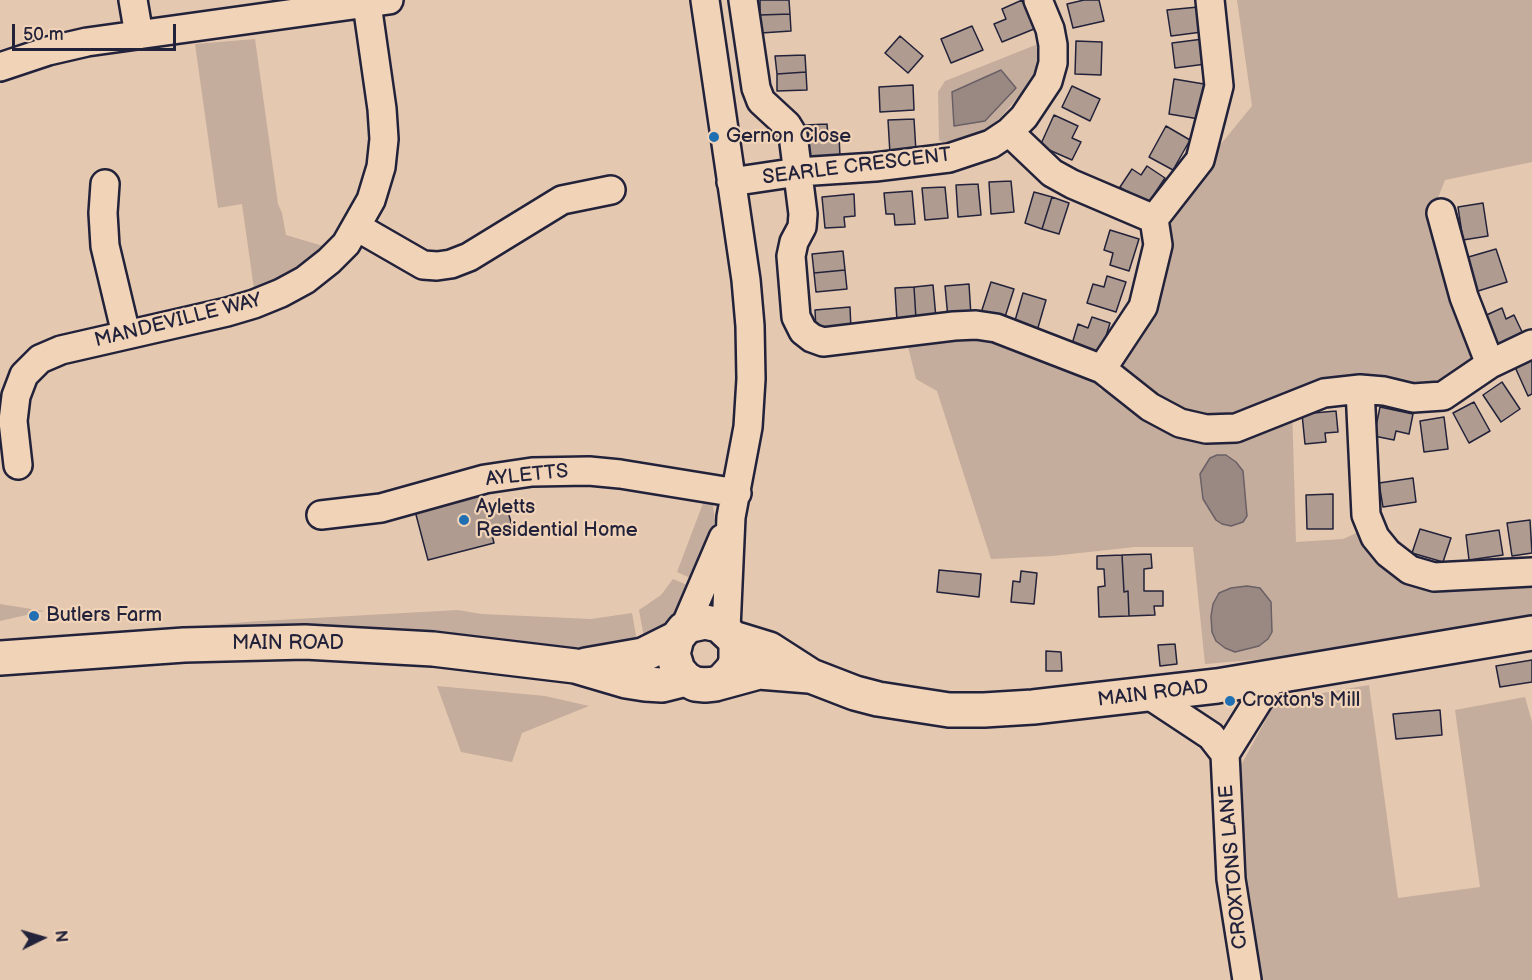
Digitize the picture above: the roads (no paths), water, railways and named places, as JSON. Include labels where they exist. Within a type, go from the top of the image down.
[{"type":"main road","name":"MAIN ROAD","points":[[575,666],[643,655],[681,634],[691,625],[705,622],[719,625],[729,633],[769,649],[811,676],[878,699],[949,710],[984,710],[1149,695],[1273,677],[1532,633]]},
{"type":"main road","points":[[681,634],[673,654],[678,670],[700,682],[728,676],[736,661],[736,645],[729,633]]},
{"type":"main road","name":"MAIN ROAD","points":[[0,658],[184,645],[305,642],[433,649],[575,666],[626,681],[645,684],[700,682],[759,672],[811,676]]},
{"type":"street","points":[[133,0],[139,35]]},
{"type":"street","points":[[705,0],[746,280],[750,337],[751,379],[748,427],[734,505],[729,633]]},
{"type":"street","points":[[743,0],[756,88],[761,101],[787,125],[793,135],[803,214],[802,227],[794,242],[792,256],[796,317],[803,331],[812,338],[824,342],[954,326],[996,328],[1102,369],[1150,407],[1180,423],[1206,429],[1236,428],[1324,393],[1359,389],[1384,391],[1413,398],[1443,396],[1490,364],[1532,344]]},
{"type":"street","name":"SEARLE CRESCENT","points":[[731,182],[798,172],[875,167],[949,158],[991,144],[1009,132],[1038,98],[1048,81],[1053,63],[1053,45],[1050,29],[1038,0]]},
{"type":"street","points":[[1102,369],[1143,307],[1158,245],[1154,219],[1200,160],[1219,86],[1210,0]]},
{"type":"street","points":[[0,68],[48,51],[87,42],[378,2]]},
{"type":"street","name":"MANDEVILLE WAY","points":[[18,465],[13,421],[16,396],[24,375],[40,359],[61,350],[227,312],[281,293],[305,280],[346,244],[371,200],[381,168],[384,139],[378,2]]},
{"type":"street","points":[[1009,132],[1052,172],[1154,219]]},
{"type":"street","points":[[105,184],[103,213],[105,246],[126,334]]},
{"type":"street","points":[[357,228],[423,264],[437,266],[452,264],[469,257],[562,201],[610,190]]},
{"type":"street","points":[[1442,213],[1464,297],[1490,364]]},
{"type":"street","points":[[1359,389],[1366,515],[1375,537],[1388,554],[1410,570],[1434,577],[1532,572]]},
{"type":"street","name":"AYLETTS","points":[[321,515],[381,508],[485,479],[557,470],[620,474],[734,505]]},
{"type":"street","points":[[681,634],[734,505]]},
{"type":"street","points":[[1149,695],[1211,736],[1225,754],[1273,677]]},
{"type":"street","name":"CROXTONS LANE","points":[[1225,754],[1231,879],[1247,980]]},
{"type":"place","name":"Gernon Close","points":[[714,137]]},
{"type":"place","name":"Ayletts Residential Home","points":[[464,520]]},
{"type":"place","name":"Butlers Farm","points":[[34,616]]},
{"type":"place","name":"Croxton's Mill","points":[[1230,701]]}]
